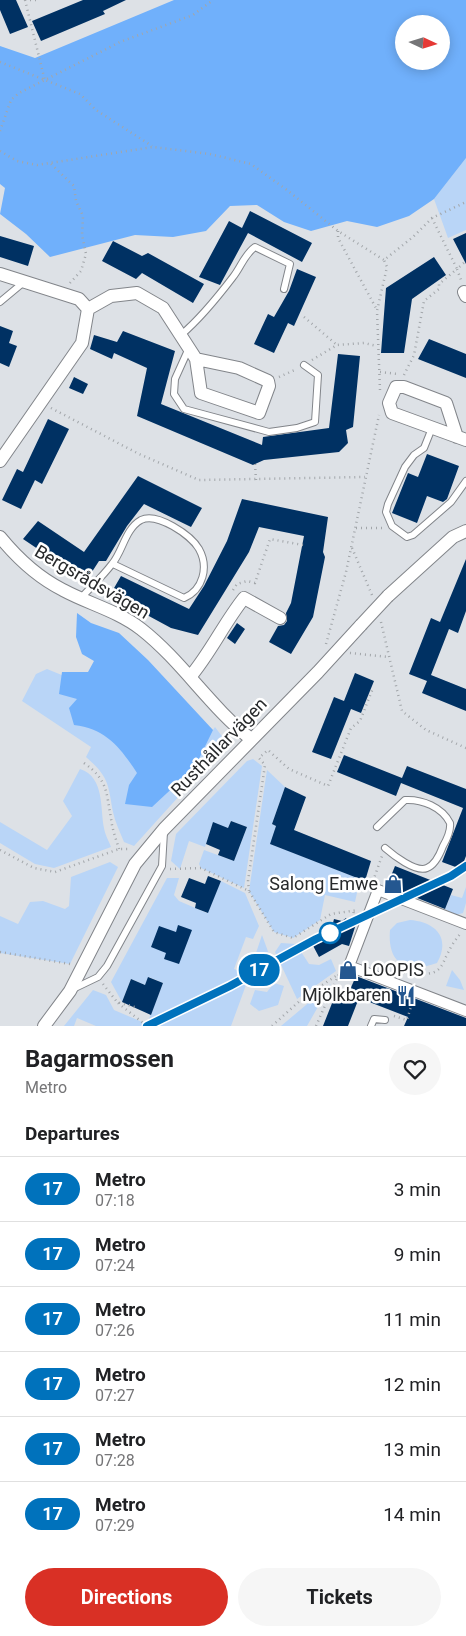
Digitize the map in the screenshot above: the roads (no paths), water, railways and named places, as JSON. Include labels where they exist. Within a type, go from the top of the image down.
[{"type":"street","points":[[0,274],[79,299],[88,309]]},
{"type":"street","points":[[88,309],[111,296],[137,293],[163,308],[196,360],[201,393],[259,413],[269,386],[268,381],[239,368],[196,360]]},
{"type":"street","points":[[0,461],[82,343],[88,309]]},
{"type":"street","points":[[404,380],[446,403],[461,439],[392,413],[389,404],[396,387],[404,380]]},
{"type":"street","name":"Rusthållarvägen","points":[[44,1026],[70,991],[135,864],[143,854],[251,739],[318,672],[388,596],[453,537],[466,531]]},
{"type":"street","name":"Bergsrådsvägen","points":[[0,537],[20,562],[62,590],[135,624],[190,677],[213,704],[251,739]]},
{"type":"street","points":[[190,677],[209,655],[229,617],[244,598],[280,618]]},
{"type":"street","points":[[464,928],[378,890],[349,966],[466,1011]]},
{"type":"lane","points":[[181,335],[197,321],[234,276],[247,252],[255,247],[290,264],[284,289]]},
{"type":"lane","points":[[0,302],[25,282]]},
{"type":"lane","points":[[189,347],[175,379],[174,394],[184,409],[268,432],[297,428],[315,422],[318,375],[304,365]]},
{"type":"lane","points":[[432,428],[424,448],[414,455],[404,467],[388,504],[386,512],[393,528],[407,537],[413,535],[451,502],[466,481]]},
{"type":"lane","points":[[81,598],[113,564],[126,536],[136,524],[146,518],[161,521],[177,528],[195,544],[200,551],[203,574],[196,591],[184,598],[113,564]]},
{"type":"lane","points":[[377,827],[405,800],[412,799],[427,803],[441,811],[450,823],[436,861],[428,868],[422,869],[396,858],[386,848]]},
{"type":"lane","points":[[70,991],[98,977],[107,966],[162,866],[164,830]]},
{"type":"lane","points":[[371,1026],[377,1018],[387,1017]]},
{"type":"metro line","name":"17","points":[[147,1026],[163,1020],[230,986],[316,939],[451,876],[466,866]]},
{"type":"place","name":"Salong Emwe","points":[[393,884]]},
{"type":"place","name":"LOOPIS","points":[[348,970]]},
{"type":"place","name":"Mjölkbaren","points":[[406,995]]}]
